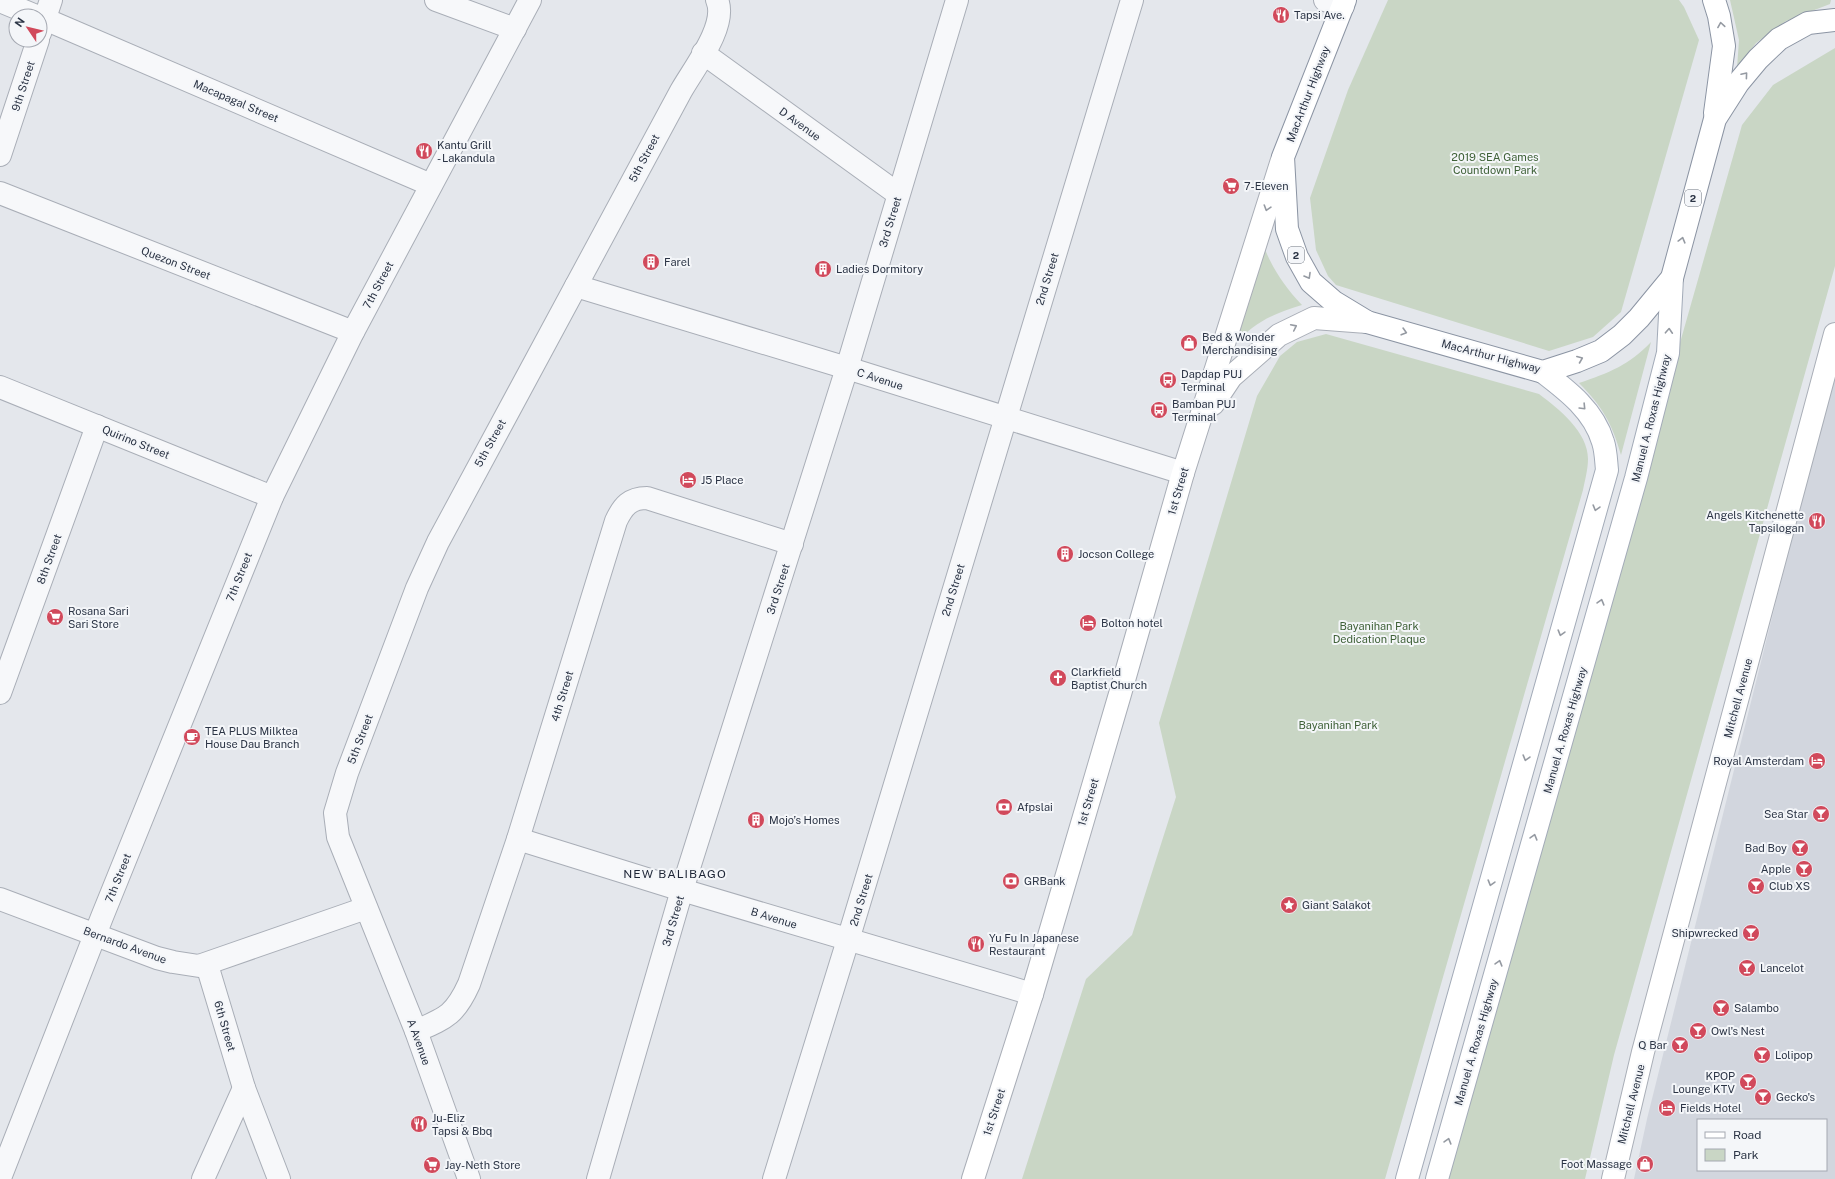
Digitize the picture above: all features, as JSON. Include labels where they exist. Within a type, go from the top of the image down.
[{"type":"main road","points":[[1714,0],[1719,16],[1724,46],[1715,119]]},
{"type":"main road","name":"MacArthur Highway","points":[[1338,2],[1283,157],[1286,228],[1297,258],[1311,282],[1334,302],[1366,322],[1543,372],[1577,361],[1601,351],[1622,335],[1639,318],[1672,278],[1715,119],[1738,83],[1758,59],[1779,39],[1808,23],[1835,20]]},
{"type":"main road","name":"1st Street","points":[[973,1179],[1032,994],[1183,473],[1200,424],[1283,157]]},
{"type":"main road","name":"Manuel A. Roxas Highway","points":[[1438,1179],[1636,478],[1668,353],[1672,278]]},
{"type":"main road","name":"1st Street","points":[[1200,424],[1231,377],[1279,335],[1314,318],[1366,322]]},
{"type":"main road","name":"Mitchell Avenue","points":[[1613,1179],[1646,1044],[1835,334]]},
{"type":"main road","points":[[1407,1179],[1607,470],[1603,442],[1591,414],[1570,393],[1543,372]]},
{"type":"street","points":[[436,0],[515,29]]},
{"type":"street","name":"7th Street","points":[[0,1178],[96,934],[272,497],[353,332],[530,0]]},
{"type":"street","name":"5th Street","points":[[366,908],[338,837],[335,825],[338,800],[417,588],[438,542],[716,30],[720,16],[717,0]]},
{"type":"street","name":"3rd Street","points":[[598,1179],[682,890],[847,368],[957,0]]},
{"type":"street","name":"2nd Street","points":[[774,1179],[848,940],[1132,0]]},
{"type":"street","name":"Macapagal Street","points":[[0,1],[18,8]]},
{"type":"street","name":"Macapagal Street","points":[[48,20],[431,186]]},
{"type":"street","name":"9th Street","points":[[0,155],[35,48]]},
{"type":"street","name":"D Avenue","points":[[703,53],[898,194]]},
{"type":"street","name":"Quezon Street","points":[[0,194],[353,332]]},
{"type":"street","name":"C Avenue","points":[[576,286],[847,368],[1183,473]]},
{"type":"street","name":"Quirino Street","points":[[0,388],[272,497]]},
{"type":"street","name":"8th Street","points":[[0,692],[97,426]]},
{"type":"street","name":"4th Street","points":[[416,1030],[441,1020],[452,1012],[462,998],[518,839],[616,520],[624,506],[638,498],[647,498],[792,544]]},
{"type":"street","name":"B Avenue","points":[[518,839],[682,890],[1032,994]]},
{"type":"street","name":"Bernardo Avenue","points":[[0,899],[173,962],[193,966],[207,965],[366,908]]},
{"type":"street","name":"A Avenue","points":[[366,908],[416,1030],[468,1179]]},
{"type":"street","name":"6th Street","points":[[207,965],[244,1088],[279,1179]]},
{"type":"street","points":[[203,1179],[244,1088]]},
{"type":"shaded area","points":[[1835,365],[1835,1179],[1634,1179],[1647,1119]]},
{"type":"green space","name":"2019 SEA Games Countdown Park","points":[[1388,0],[1679,0],[1684,7],[1699,40],[1621,312],[1593,337],[1549,351],[1336,285],[1328,276],[1316,250],[1310,198],[1348,90]]},
{"type":"green space","points":[[1730,0],[1831,0],[1830,4],[1786,21],[1756,43],[1737,68],[1739,40]]},
{"type":"green space","points":[[1835,48],[1835,266],[1614,1055],[1585,1179],[1442,1179],[1742,125],[1773,85]]},
{"type":"green space","points":[[1261,239],[1278,274],[1302,305],[1263,321],[1248,331],[1230,347]]},
{"type":"green space","name":"Bayanihan Park","points":[[1326,334],[1539,394],[1563,414],[1578,431],[1587,449],[1588,459],[1583,490],[1385,1179],[1022,1179],[1086,979],[1132,935],[1176,797],[1159,723],[1257,396],[1280,356],[1297,342]]},
{"type":"green space","points":[[1651,342],[1621,455],[1610,424],[1594,399],[1579,383],[1600,376],[1618,367],[1635,357]]},
{"type":"place","name":"Tapsi Ave.","points":[[1281,15]]},
{"type":"place","name":"Kantu Grill - Lakandula","points":[[424,151]]},
{"type":"place","name":"7-Eleven","points":[[1231,186]]},
{"type":"place","name":"Farel","points":[[651,262]]},
{"type":"place","name":"Ladies Dormitory","points":[[823,269]]},
{"type":"place","name":"Bed & Wonder Merchandising","points":[[1189,343]]},
{"type":"place","name":"Dapdap PUJ Terminal","points":[[1168,380]]},
{"type":"place","name":"Bamban PUJ Terminal","points":[[1159,410]]},
{"type":"place","name":"J5 Place","points":[[688,480]]},
{"type":"place","name":"Angels Kitchenette Tapsilogan","points":[[1817,521]]},
{"type":"place","name":"Jocson College","points":[[1065,554]]},
{"type":"place","name":"Rosana Sari Sari Store","points":[[55,617]]},
{"type":"place","name":"Bolton hotel","points":[[1088,623]]},
{"type":"place","name":"Clarkfield Baptist Church","points":[[1058,678]]},
{"type":"place","name":"TEA PLUS Milktea House Dau Branch","points":[[192,737]]},
{"type":"place","name":"Royal Amsterdam","points":[[1817,761]]},
{"type":"place","name":"Afpslai","points":[[1004,807]]},
{"type":"place","name":"Sea Star","points":[[1821,814]]},
{"type":"place","name":"Mojo’s Homes","points":[[756,820]]},
{"type":"place","name":"Bad Boy","points":[[1800,848]]},
{"type":"place","name":"Apple","points":[[1804,869]]},
{"type":"place","name":"GRBank","points":[[1011,881]]},
{"type":"place","name":"Club XS","points":[[1756,886]]},
{"type":"place","name":"Giant Salakot","points":[[1289,905]]},
{"type":"place","name":"Shipwrecked","points":[[1751,933]]},
{"type":"place","name":"Yu Fu In Japanese Restaurant","points":[[976,944]]},
{"type":"place","name":"Lancelot","points":[[1747,968]]},
{"type":"place","name":"Salambo","points":[[1721,1008]]},
{"type":"place","name":"Owl's Nest","points":[[1698,1031]]},
{"type":"place","name":"Q Bar","points":[[1680,1045]]},
{"type":"place","name":"Lolipop","points":[[1762,1055]]},
{"type":"place","name":"KPOP Lounge KTV","points":[[1748,1082]]},
{"type":"place","name":"Gecko's","points":[[1763,1097]]},
{"type":"place","name":"Fields Hotel","points":[[1667,1108]]},
{"type":"place","name":"Ju-Eliz Tapsi & Bbq","points":[[419,1124]]},
{"type":"place","name":"Foot Massage","points":[[1645,1164]]},
{"type":"place","name":"Jay-Neth Store","points":[[432,1165]]},
{"type":"district","name":"NEW BALIBAGO","points":[[675,874]]},
{"type":"park label","name":"Bayanihan Park Dedication Plaque","points":[[1379,632]]}]
